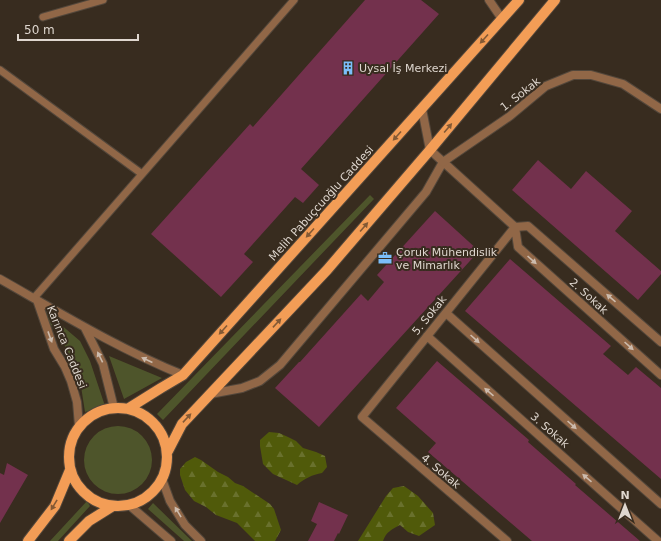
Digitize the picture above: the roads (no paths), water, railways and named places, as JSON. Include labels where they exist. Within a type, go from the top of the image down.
[{"type":"main road","name":"Melih Pabuçcuoğlu Caddesi","points":[[129,408],[183,375],[519,0]]},
{"type":"main road","points":[[168,451],[158,427],[146,416],[129,408],[114,408],[99,412],[85,420],[79,426],[73,437],[68,460],[74,479],[84,492],[97,502],[113,506],[129,505],[145,499],[157,488],[165,474],[168,451],[182,424],[327,270],[430,150],[555,0]]},
{"type":"main road","points":[[28,541],[55,506],[70,470]]},
{"type":"main road","points":[[69,541],[89,521],[113,506]]},
{"type":"street","points":[[489,0],[502,20]]},
{"type":"street","name":"1. Sokak","points":[[443,162],[510,116],[546,86],[573,75],[591,76],[623,84],[661,109]]},
{"type":"street","points":[[422,108],[430,150],[515,227]]},
{"type":"street","points":[[210,394],[242,388],[260,382],[280,365],[426,192],[443,162]]},
{"type":"street","name":"2. Sokak","points":[[661,342],[528,226],[515,227],[518,247],[661,375]]},
{"type":"street","name":"5. Sokak","points":[[362,418],[515,227]]},
{"type":"street","name":"Karınca Caddesi","points":[[0,279],[85,328],[158,365],[183,375]]},
{"type":"street","name":"Karınca Caddesi","points":[[35,299],[54,349],[65,367],[71,382],[77,402],[79,426]]},
{"type":"street","name":"3. Sokak","points":[[446,313],[661,504]]},
{"type":"street","points":[[85,328],[103,364],[114,408]]},
{"type":"street","name":"3. Sokak","points":[[427,336],[658,541]]},
{"type":"street","name":"4. Sokak","points":[[362,418],[507,541]]},
{"type":"street","points":[[162,479],[170,501],[185,525],[201,541]]},
{"type":"street","points":[[129,505],[171,541]]},
{"type":"lane","points":[[43,17],[103,0]]},
{"type":"lane","points":[[35,299],[294,0]]},
{"type":"lane","points":[[0,70],[142,174]]},
{"type":"place","name":"Uysal İş Merkezi","points":[[348,68]]},
{"type":"place","name":"Çoruk Mühendislik ve Mimarlık","points":[[385,258]]}]
